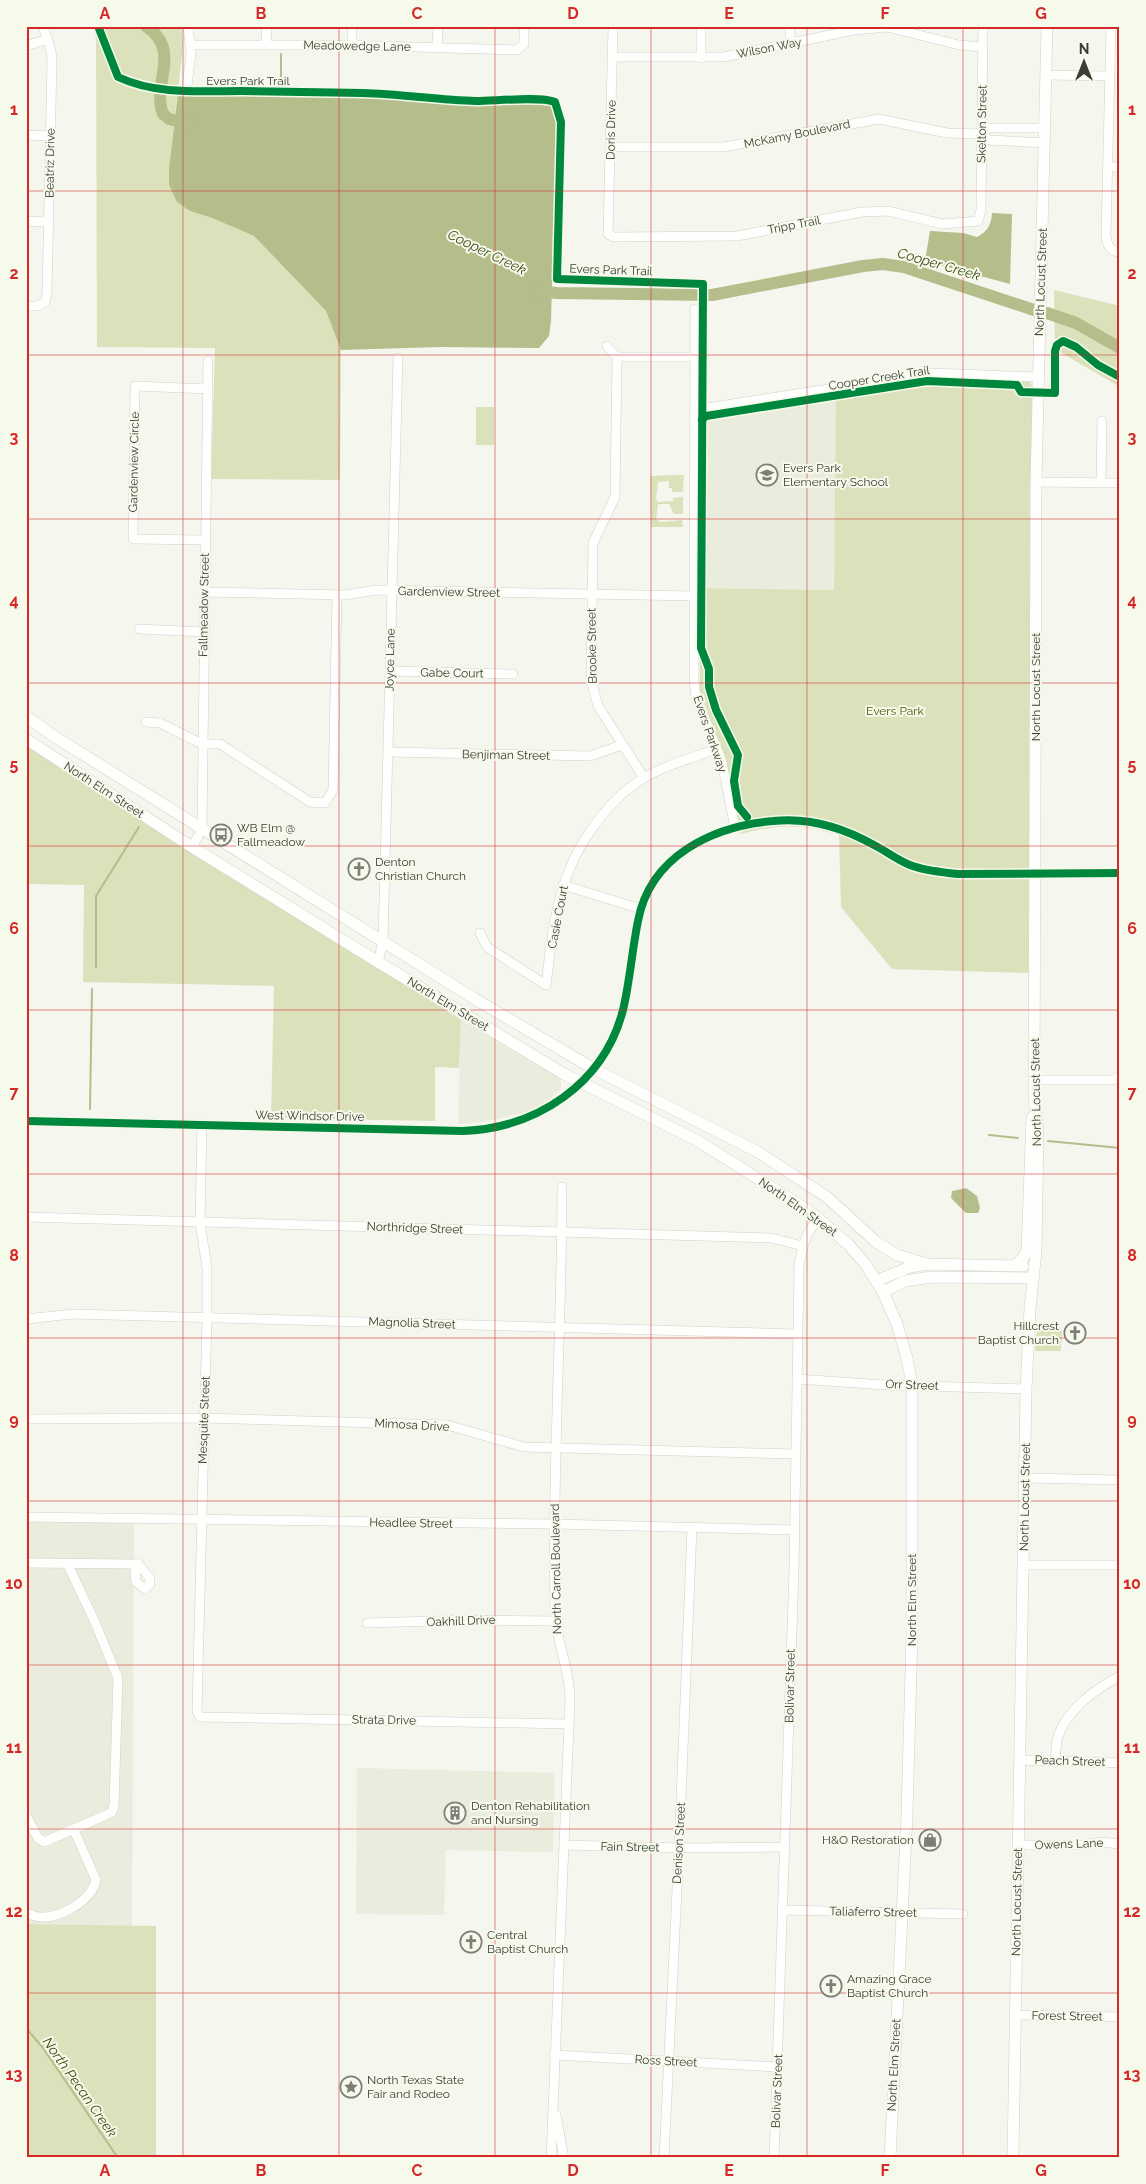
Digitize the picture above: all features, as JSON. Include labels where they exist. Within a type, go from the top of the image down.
[{"type":"main road","name":"North Locust Street","points":[[1013,2158],[1026,1478],[1026,1388],[1034,1273],[1038,1132],[1034,1099],[1036,482],[1047,26]]},
{"type":"main road","name":"North Elm Street","points":[[26,716],[202,829],[594,1069],[758,1152],[827,1197],[876,1242],[896,1255],[927,1264]]},
{"type":"main road","name":"North Elm Street","points":[[26,740],[192,847],[378,962],[581,1083],[698,1141],[819,1219],[849,1244],[883,1292],[897,1324],[912,1384],[912,1635],[907,1816],[890,2158]]},
{"type":"main road","points":[[1016,1264],[1023,1258],[1027,1250],[1030,1134],[1034,1099]]},
{"type":"main road","points":[[876,1282],[910,1267],[927,1264],[1016,1264],[1034,1273]]},
{"type":"main road","points":[[883,1292],[905,1282],[931,1277],[1034,1273]]},
{"type":"street","name":"Beatriz Drive","points":[[26,306],[38,306],[45,302],[52,60],[48,39],[43,26]]},
{"type":"street","points":[[186,86],[191,45],[188,26]]},
{"type":"street","points":[[266,26],[266,44]]},
{"type":"street","points":[[352,26],[352,46]]},
{"type":"street","points":[[437,48],[438,26]]},
{"type":"street","name":"Meadowedge Lane","points":[[191,45],[266,44],[510,50],[523,47],[524,26]]},
{"type":"street","name":"Doris Drive","points":[[608,234],[613,26]]},
{"type":"street","points":[[701,26],[701,58]]},
{"type":"street","points":[[790,26],[790,44]]},
{"type":"street","name":"Skelton Street","points":[[978,221],[981,210],[983,26]]},
{"type":"street","points":[[1111,26],[1107,244],[1110,249],[1120,252]]},
{"type":"street","name":"Wilson Way","points":[[612,57],[724,57],[854,30],[887,27],[959,44],[983,47]]},
{"type":"street","points":[[26,46],[48,39]]},
{"type":"street","points":[[1046,75],[1109,76]]},
{"type":"street","name":"McKamy Boulevard","points":[[610,147],[724,147],[879,119],[947,133],[981,134],[988,140],[994,141],[1044,143]]},
{"type":"street","name":"McKamy Boulevard","points":[[981,134],[988,128],[1045,128]]},
{"type":"street","points":[[26,135],[50,136]]},
{"type":"street","points":[[1108,166],[1120,167]]},
{"type":"street","name":"Tripp Trail","points":[[608,234],[614,236],[728,237],[862,212],[889,211],[943,224],[978,221]]},
{"type":"street","points":[[26,222],[48,222]]},
{"type":"street","name":"Evers Parkway","points":[[695,309],[694,596],[696,697],[722,762],[735,828]]},
{"type":"street","points":[[607,346],[617,357],[695,357]]},
{"type":"street","name":"Brooke Street","points":[[617,357],[615,506],[593,543],[591,678],[598,706],[644,778]]},
{"type":"street","name":"Joyce Lane","points":[[378,962],[383,941],[398,358]]},
{"type":"street","name":"Fallmeadow Street","points":[[192,847],[202,829],[208,361]]},
{"type":"street","points":[[694,410],[931,373],[1038,377]]},
{"type":"street","name":"Gardenview Circle","points":[[206,540],[134,539],[135,386],[208,388]]},
{"type":"street","points":[[1101,483],[1102,421]]},
{"type":"street","points":[[604,436],[615,436]]},
{"type":"street","points":[[1036,482],[1120,483]]},
{"type":"street","name":"Gardenview Street","points":[[205,592],[336,595],[392,591],[694,596]]},
{"type":"street","points":[[146,722],[160,723],[202,744],[220,744],[310,802],[325,803],[333,790],[336,595]]},
{"type":"street","points":[[139,629],[204,632]]},
{"type":"street","name":"Gabe Court","points":[[390,671],[513,674]]},
{"type":"street","name":"Benjiman Street","points":[[389,752],[590,756],[622,745]]},
{"type":"street","name":"Casie Court","points":[[480,933],[487,947],[546,985],[564,885],[583,844],[602,816],[622,794],[644,778],[716,749]]},
{"type":"street","points":[[564,885],[641,909],[652,883],[676,855],[706,837],[735,828],[773,820],[805,820],[841,829],[910,865],[932,872],[958,874],[1120,873]]},
{"type":"street","name":"West Windsor Drive","points":[[26,1120],[484,1130],[501,1127],[541,1111],[557,1102],[581,1083],[594,1069],[609,1044],[623,1010],[641,909]]},
{"type":"street","points":[[1034,1080],[1113,1080],[1120,1078]]},
{"type":"street","name":"Mesquite Street","points":[[200,1717],[197,1711],[207,1317],[207,1268],[200,1222],[202,1124]]},
{"type":"street","name":"North Carroll Boulevard","points":[[551,2158],[570,1684],[556,1635],[554,1524],[562,1187]]},
{"type":"street","name":"Northridge Street","points":[[26,1217],[562,1234],[771,1238],[803,1246]]},
{"type":"street","name":"Bolivar Street","points":[[774,2158],[795,1530],[799,1266],[803,1246],[810,1228],[819,1219]]},
{"type":"street","name":"Magnolia Street","points":[[26,1319],[73,1314],[798,1334]]},
{"type":"street","name":"Orr Street","points":[[798,1379],[820,1382],[1026,1388]]},
{"type":"street","name":"Mimosa Drive","points":[[26,1419],[203,1418],[447,1426],[524,1447],[796,1454]]},
{"type":"street","points":[[1026,1478],[1120,1480]]},
{"type":"street","name":"Headlee Street","points":[[26,1517],[554,1524],[795,1530]]},
{"type":"street","name":"Denison Street","points":[[664,2158],[692,1528]]},
{"type":"street","points":[[26,1563],[138,1564]]},
{"type":"street","points":[[26,1816],[38,1838],[44,1842],[112,1812],[114,1806],[118,1684],[94,1620],[67,1563]]},
{"type":"street","points":[[1024,1565],[1120,1565]]},
{"type":"street","name":"Oakhill Drive","points":[[367,1623],[468,1620],[556,1621]]},
{"type":"street","points":[[1055,1760],[1057,1740],[1070,1716],[1100,1688],[1120,1676]]},
{"type":"street","name":"Strata Drive","points":[[200,1717],[568,1724]]},
{"type":"street","name":"Peach Street","points":[[1020,1760],[1120,1763]]},
{"type":"street","points":[[26,1912],[46,1916],[69,1911],[95,1888],[96,1880],[74,1830]]},
{"type":"street","name":"Owens Lane","points":[[1018,1845],[1086,1845],[1101,1842],[1120,1844]]},
{"type":"street","name":"Fain Street","points":[[564,1845],[679,1848],[785,1847]]},
{"type":"street","name":"Taliaferro Street","points":[[783,1910],[963,1914]]},
{"type":"street","name":"Forest Street","points":[[1015,2015],[1120,2016]]},
{"type":"street","name":"Ross Street","points":[[554,2055],[778,2067]]},
{"type":"street","name":"North Carroll Boulevard","points":[[553,2100],[564,2158]]},
{"type":"shaded area","name":"Evers Park Elementary School","points":[[837,392],[834,590],[699,588],[698,415]]},
{"type":"shaded area","points":[[461,1020],[561,1078],[561,1089],[540,1107],[526,1112],[484,1122],[458,1124]]},
{"type":"shaded area","points":[[26,1521],[134,1523],[132,1926],[26,1924]]},
{"type":"shaded area","points":[[357,1768],[555,1773],[553,1852],[446,1850],[444,1915],[356,1914]]},
{"type":"green space","points":[[93,26],[181,26],[183,46],[169,168],[169,185],[190,211],[254,236],[326,311],[341,350],[340,480],[211,479],[215,348],[97,347],[96,38]]},
{"type":"green space","points":[[1054,290],[1120,306],[1120,387],[1055,349]]},
{"type":"green space","name":"Evers Park","points":[[938,378],[1030,382],[1032,386],[1031,973],[892,969],[841,907],[839,835],[801,827],[767,828],[741,834],[725,758],[700,692],[699,588],[834,590],[836,387]]},
{"type":"green space","points":[[476,407],[494,407],[494,445],[476,445]]},
{"type":"green space","points":[[684,475],[683,492],[672,492],[672,488],[669,488],[669,481],[658,482],[656,499],[658,502],[673,501],[673,498],[683,497],[683,514],[674,514],[669,504],[658,504],[656,519],[661,522],[682,520],[683,527],[651,527],[650,476]]},
{"type":"green space","points":[[26,744],[461,1020],[459,1068],[435,1067],[435,1121],[271,1118],[274,986],[83,982],[84,885],[26,884]]},
{"type":"green space","points":[[1037,1329],[1062,1330],[1061,1351],[1035,1351]]},
{"type":"green space","points":[[26,1924],[156,1926],[156,2158],[26,2158]]},
{"type":"water","points":[[225,92],[363,95],[456,102],[502,103],[543,99],[551,102],[557,113],[549,336],[539,348],[440,347],[341,350],[326,311],[254,236],[190,211],[177,202],[169,185],[169,168],[178,93]]},
{"type":"water","points":[[992,213],[1012,214],[1010,284],[925,261],[930,231],[963,233],[977,237],[988,227]]},
{"type":"water","points":[[966,1188],[977,1196],[980,1208],[978,1213],[966,1213],[951,1198],[952,1191]]},
{"type":"waterway","name":"Cooper Creek","points":[[146,26],[157,36],[163,46],[164,68],[160,90],[163,114],[169,119],[190,124]]},
{"type":"waterway","points":[[281,54],[281,88]]},
{"type":"waterway","name":"Cooper Creek","points":[[536,291],[557,293],[712,295],[863,266],[883,264],[904,267],[1034,310]]},
{"type":"waterway","name":"Cooper Creek","points":[[1047,313],[1076,323],[1120,348]]},
{"type":"waterway","points":[[96,967],[96,896],[139,827]]},
{"type":"waterway","points":[[90,1109],[92,989]]},
{"type":"waterway","points":[[989,1135],[1018,1138]]},
{"type":"waterway","points":[[1048,1141],[1120,1148]]},
{"type":"waterway","name":"North Pecan Creek","points":[[26,2028],[43,2048],[118,2158]]},
{"type":"cycle path","name":"Evers Park Trail","points":[[98,26],[118,77],[147,87],[178,91],[363,93],[476,101],[539,99],[555,102],[561,122],[557,279],[703,284],[701,648],[709,669],[709,687],[716,710],[738,755],[734,781],[738,806],[747,817]]},
{"type":"cycle path","name":"Cooper Creek Trail","points":[[702,420],[706,416],[927,381],[1017,385],[1021,392],[1055,393],[1055,351],[1057,345],[1063,341],[1076,347],[1098,365],[1120,377]]},
{"type":"cycle path","points":[[26,1121],[463,1131],[490,1128],[517,1121],[541,1111],[564,1097],[584,1080],[600,1060],[614,1036],[623,1010],[638,921],[645,898],[656,879],[670,862],[688,848],[707,838],[750,824],[786,820],[812,822],[837,828],[878,847],[910,865],[939,872],[958,874],[1120,873]]},
{"type":"place","name":"Evers Park Elementary School","points":[[767,475]]},
{"type":"place","name":"WB Elm @ Fallmeadow","points":[[221,835]]},
{"type":"place","name":"Denton Christian Church","points":[[359,869]]},
{"type":"place","name":"Hillcrest Baptist Church","points":[[1075,1333]]},
{"type":"place","name":"Denton Rehabilitation and Nursing","points":[[455,1813]]},
{"type":"place","name":"H&O Restoration","points":[[930,1840]]},
{"type":"place","name":"Central Baptist Church","points":[[471,1942]]},
{"type":"place","name":"Amazing Grace Baptist Church","points":[[831,1986]]},
{"type":"place","name":"North Texas State Fair and Rodeo","points":[[351,2087]]}]
